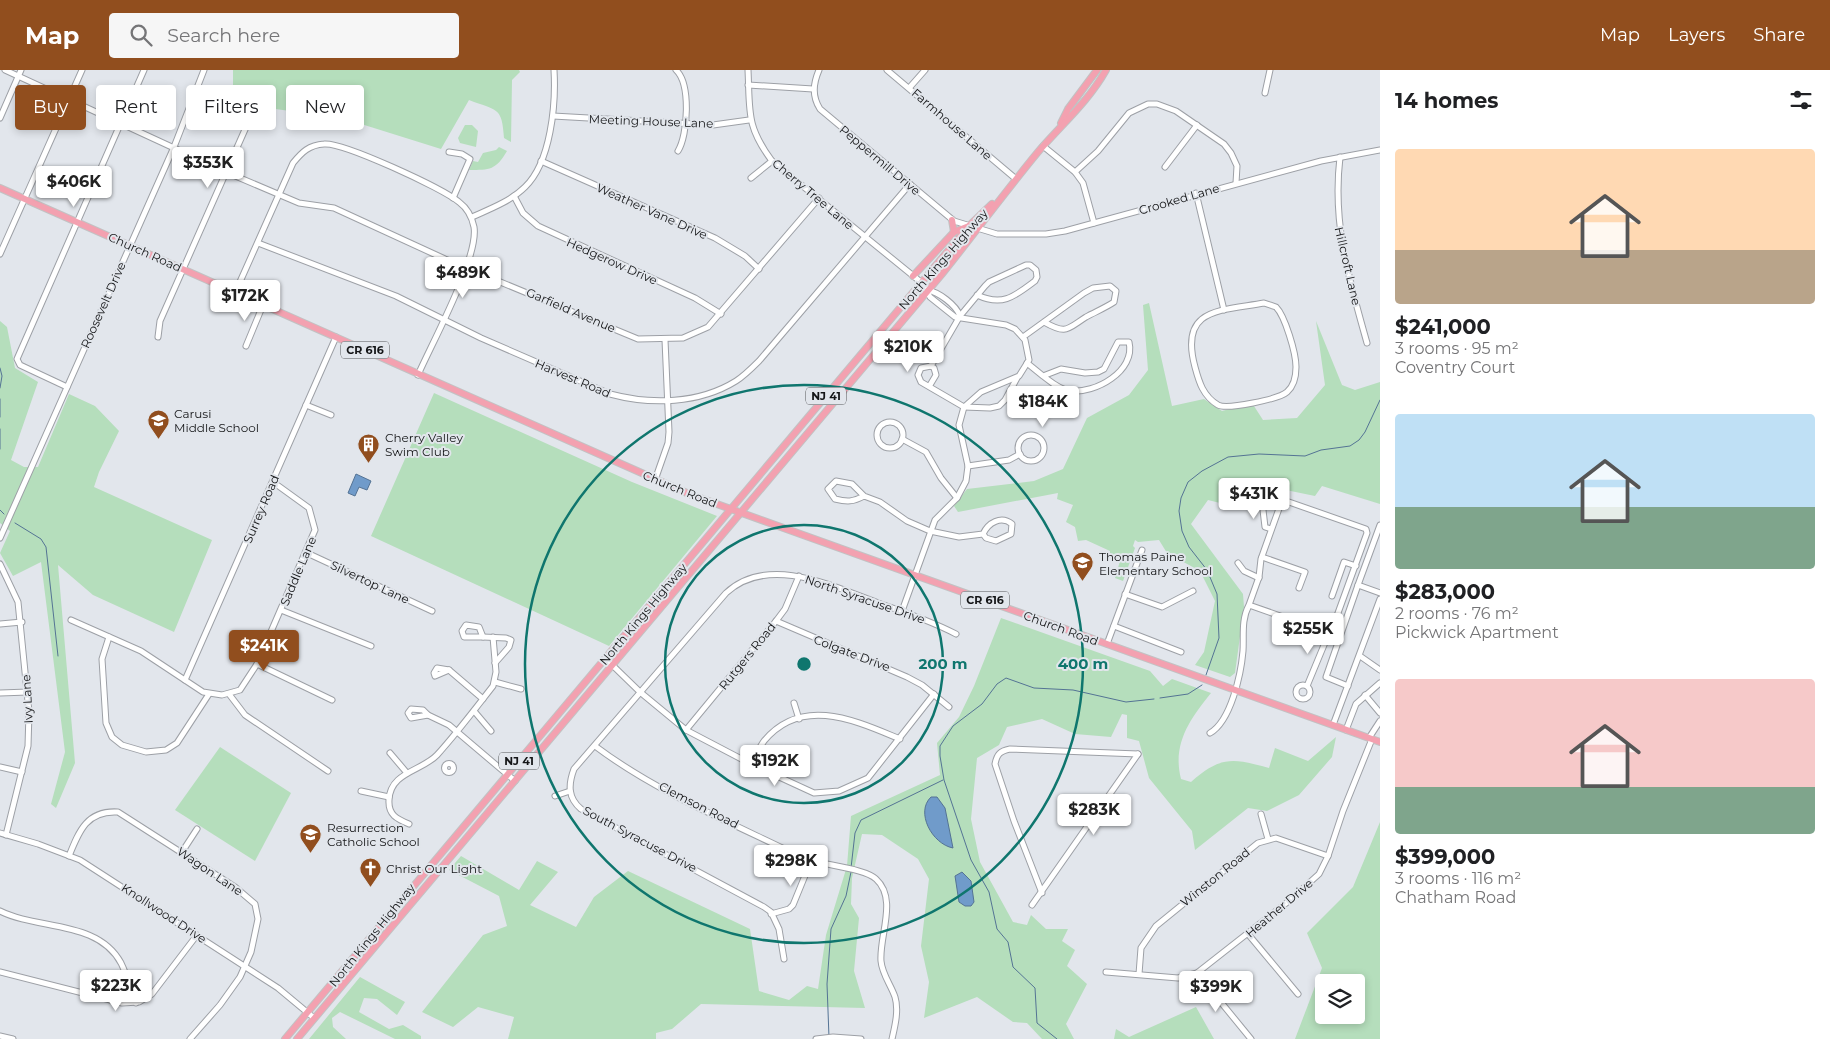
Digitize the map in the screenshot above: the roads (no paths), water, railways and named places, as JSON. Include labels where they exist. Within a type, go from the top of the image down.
[{"type":"main road","name":"North Kings Highway","points":[[1060,126],[1068,109],[1096,70]]},
{"type":"main road","name":"North Kings Highway","points":[[285,1039],[969,226],[1004,192],[1060,126],[1075,114],[1106,70]]},
{"type":"main road","name":"Church Road","points":[[0,188],[655,480],[1186,674],[1380,742]]},
{"type":"main road","name":"North Kings Highway","points":[[297,1039],[978,229],[1004,192]]},
{"type":"main road","points":[[952,220],[954,232]]},
{"type":"main road","points":[[912,276],[954,232],[969,226]]},
{"type":"street","name":"Garfield Avenue","points":[[6,70],[38,85]]},
{"type":"street","points":[[0,118],[20,70]]},
{"type":"street","points":[[76,85],[82,70]]},
{"type":"street","points":[[138,85],[144,70]]},
{"type":"street","name":"Roosevelt Drive","points":[[0,538],[174,147],[204,70]]},
{"type":"street","points":[[472,218],[514,196],[527,186],[541,161],[556,101],[554,70]]},
{"type":"street","points":[[676,70],[684,82],[686,124],[683,143],[678,151]]},
{"type":"street","name":"Cherry Tree Lane","points":[[748,70],[750,120],[756,138],[772,161],[922,283],[930,297],[955,317],[960,316]]},
{"type":"street","points":[[748,85],[814,89],[819,70]]},
{"type":"street","name":"Farmhouse Lane","points":[[887,70],[910,87],[1016,178]]},
{"type":"street","points":[[910,87],[925,70]]},
{"type":"street","points":[[1265,93],[1270,70]]},
{"type":"street","name":"Peppermill Drive","points":[[814,89],[815,101],[820,109],[952,220],[978,229]]},
{"type":"street","points":[[1075,172],[1098,150],[1129,113],[1139,107],[1158,104],[1176,111],[1224,144],[1231,152],[1237,166],[1236,183]]},
{"type":"street","name":"Meeting House Lane","points":[[553,116],[713,125],[750,120]]},
{"type":"street","points":[[1164,167],[1197,125]]},
{"type":"street","points":[[0,254],[57,130]]},
{"type":"street","points":[[68,387],[20,365],[17,359],[119,130]]},
{"type":"street","name":"Garfield Avenue","points":[[136,130],[299,203],[334,208],[467,267],[638,338],[665,340],[692,335],[708,327],[818,198]]},
{"type":"street","points":[[158,337],[160,321],[245,130]]},
{"type":"street","points":[[235,293],[293,163],[303,150],[325,144],[334,144],[381,163],[454,198],[472,218],[474,244],[467,267],[418,375]]},
{"type":"street","points":[[1043,146],[1075,172],[1083,183],[1094,223]]},
{"type":"street","name":"Crooked Lane","points":[[978,229],[997,234],[1046,234],[1094,223],[1196,193],[1340,157],[1380,150]]},
{"type":"street","points":[[449,152],[462,154],[470,159],[454,198]]},
{"type":"street","name":"Hillcroft Lane","points":[[1340,157],[1338,223],[1346,266],[1367,343]]},
{"type":"street","name":"Weather Vane Drive","points":[[541,161],[715,238],[745,256],[759,269]]},
{"type":"street","points":[[751,178],[772,161]]},
{"type":"street","name":"Harvest Road","points":[[258,243],[396,296],[443,320],[610,394],[624,398],[669,400],[706,396],[742,376],[759,361],[910,184]]},
{"type":"street","points":[[1196,193],[1224,310]]},
{"type":"street","name":"Hedgerow Drive","points":[[514,196],[523,213],[538,226],[695,298],[721,314]]},
{"type":"street","points":[[931,366],[960,316],[977,295],[989,282],[1018,268],[1030,265],[1036,270],[1037,277],[1034,281],[1007,300],[986,299],[977,295]]},
{"type":"street","points":[[1022,337],[1093,288],[1110,286],[1116,291],[1114,302],[1069,329],[1057,330],[1044,322]]},
{"type":"street","points":[[1264,303],[1279,310],[1285,322],[1296,367],[1292,385],[1285,394],[1224,407],[1208,398],[1203,392],[1191,354],[1192,331],[1196,322],[1224,310],[1264,303]]},
{"type":"street","points":[[246,346],[263,305]]},
{"type":"street","points":[[930,385],[936,375],[934,368],[923,366],[918,375],[921,382],[930,385],[934,391],[964,407],[990,408],[999,406],[1005,400],[1028,363],[1028,347],[1015,329],[1006,325],[970,321],[960,316]]},
{"type":"street","name":"Surrey Road","points":[[184,680],[336,337]]},
{"type":"street","points":[[655,480],[668,443],[669,400],[665,340]]},
{"type":"street","points":[[1028,363],[1043,376],[1067,391],[1086,389],[1114,377],[1128,356],[1129,342],[1118,342],[1104,369],[1098,372],[1085,373],[1061,369],[1043,376]]},
{"type":"street","points":[[902,611],[935,520],[957,498],[964,488],[968,466],[959,425],[964,407],[981,392],[1017,378]]},
{"type":"street","points":[[306,405],[331,415]]},
{"type":"street","points":[[884,423],[897,424],[902,430],[902,439],[897,445],[885,446],[877,437],[878,429],[884,423]]},
{"type":"street","points":[[1031,434],[1042,440],[1044,448],[1037,459],[1029,460],[1020,454],[1018,444],[1023,437],[1031,434]]},
{"type":"street","points":[[902,439],[926,452],[941,478],[957,498]]},
{"type":"street","points":[[968,466],[1010,460],[1020,454]]},
{"type":"street","points":[[864,496],[856,501],[845,501],[835,499],[828,489],[833,482],[841,481],[856,487],[864,496],[880,502],[907,521],[930,531],[959,537],[983,534],[991,540],[1008,537],[1012,532],[1012,524],[1007,521],[994,522],[986,527],[983,534]]},
{"type":"street","name":"Saddle Lane","points":[[229,694],[240,690],[257,664],[307,553],[315,530],[311,513],[296,497],[273,482]]},
{"type":"street","points":[[1261,493],[1265,526],[1271,529]]},
{"type":"street","points":[[1210,733],[1224,720],[1234,691],[1242,664],[1245,615],[1259,578],[1262,557],[1278,507],[1285,502],[1364,528],[1368,533],[1307,686]]},
{"type":"street","points":[[1348,686],[1326,677],[1380,525]]},
{"type":"street","points":[[1107,644],[1142,550]]},
{"type":"street","name":"Silvertop Lane","points":[[307,553],[432,611]]},
{"type":"street","points":[[1262,557],[1305,572],[1299,588]]},
{"type":"street","points":[[1332,596],[1344,562],[1356,566]]},
{"type":"street","points":[[1238,563],[1244,571],[1259,578]]},
{"type":"street","name":"Ivy Lane","points":[[0,564],[18,602],[22,622],[28,692],[29,734],[22,772],[3,834]]},
{"type":"street","name":"North Syracuse Drive","points":[[640,692],[735,584],[745,580],[774,575],[815,579],[937,624],[956,634]]},
{"type":"street","name":"Rutgers Road","points":[[686,730],[785,609],[799,576]]},
{"type":"street","points":[[1358,585],[1380,593]]},
{"type":"street","points":[[1125,594],[1162,607],[1193,591]]},
{"type":"street","points":[[1333,725],[1380,599]]},
{"type":"street","points":[[1250,605],[1329,633]]},
{"type":"street","points":[[281,610],[370,646]]},
{"type":"street","points":[[71,620],[141,651],[184,680],[210,694],[229,694],[245,715],[328,772]]},
{"type":"street","name":"Colgate Drive","points":[[776,621],[803,634],[892,669],[922,684],[949,707]]},
{"type":"street","points":[[0,624],[22,622]]},
{"type":"street","points":[[1114,626],[1181,652]]},
{"type":"street","points":[[109,637],[102,659],[106,724],[112,737],[122,745],[146,752],[170,749],[177,743],[210,694]]},
{"type":"street","points":[[483,637],[509,638],[512,642],[495,663]]},
{"type":"street","points":[[409,824],[395,818],[391,813],[389,798],[394,784],[407,773],[441,760],[457,731],[495,682],[493,637]]},
{"type":"street","points":[[1360,656],[1380,670]]},
{"type":"street","points":[[606,659],[640,692],[686,730],[803,790],[814,793],[839,791],[868,778],[934,694]]},
{"type":"street","points":[[257,664],[332,700]]},
{"type":"street","points":[[449,670],[483,699]]},
{"type":"street","points":[[495,682],[521,689]]},
{"type":"street","points":[[1346,730],[1356,704],[1380,683]]},
{"type":"street","points":[[0,693],[28,692]]},
{"type":"street","points":[[555,796],[570,791],[574,770],[640,692]]},
{"type":"street","points":[[1365,695],[1380,713]]},
{"type":"street","points":[[794,703],[799,719]]},
{"type":"street","points":[[474,711],[491,730]]},
{"type":"street","points":[[428,714],[457,731],[514,781]]},
{"type":"street","points":[[751,764],[764,742],[773,732],[785,724],[817,714],[853,720],[900,739]]},
{"type":"street","name":"Heather Drive","points":[[1106,972],[1178,978],[1197,973],[1310,884],[1322,869],[1328,856],[1371,738],[1380,721]]},
{"type":"street","name":"Clemson Road","points":[[594,746],[621,764],[668,790],[811,861],[868,874],[876,878],[886,893],[881,962],[895,998],[897,1012],[892,1039]]},
{"type":"street","points":[[1032,905],[1042,893],[1138,754],[1010,749],[1002,751],[996,756],[995,764],[1014,821],[1042,893]]},
{"type":"street","points":[[390,753],[407,773]]},
{"type":"street","points":[[0,767],[22,772]]},
{"type":"street","points":[[361,791],[389,798]]},
{"type":"street","name":"South Syracuse Drive","points":[[570,791],[574,803],[582,809],[738,891],[771,914]]},
{"type":"street","name":"Wagon Lane","points":[[69,856],[77,835],[85,823],[105,811],[118,812],[242,892],[255,904],[258,919],[251,952],[240,977],[220,1005],[190,1039]]},
{"type":"street","points":[[1261,814],[1268,839],[1287,841],[1328,856]]},
{"type":"street","points":[[182,852],[197,829]]},
{"type":"street","name":"Knollwood Drive","points":[[3,834],[69,856],[130,890],[278,988],[314,1018]]},
{"type":"street","name":"Winston Road","points":[[1139,974],[1139,953],[1146,939],[1156,926],[1252,847],[1268,839]]},
{"type":"street","points":[[784,959],[779,929],[771,914],[789,909],[793,905],[811,861]]},
{"type":"street","points":[[0,911],[34,922],[80,932],[108,947],[120,963],[136,1002]]},
{"type":"street","points":[[1248,934],[1298,994]]},
{"type":"street","points":[[0,972],[122,1003],[136,1002],[152,994],[197,935]]},
{"type":"street","points":[[1197,973],[1251,1039]]},
{"type":"street","points":[[0,1036],[14,1039]]},
{"type":"street","points":[[816,1039],[833,1037],[861,1039]]},
{"type":"water","points":[[356,474],[371,481],[367,490],[359,487],[355,496],[348,493]]},
{"type":"water","points":[[931,797],[937,797],[945,808],[953,848],[938,840],[928,827],[925,811],[926,803]]},
{"type":"water","points":[[962,872],[971,881],[974,902],[971,906],[965,906],[959,902],[955,876]]},
{"type":"waterway","points":[[0,368],[2,376],[0,388]]},
{"type":"waterway","points":[[0,399],[0,417]]},
{"type":"waterway","points":[[1206,675],[1219,638],[1217,594],[1207,570],[1189,547],[1182,531],[1179,511],[1181,498],[1188,482],[1202,471],[1228,457],[1259,454],[1305,456],[1321,450],[1350,446],[1359,440],[1365,432],[1380,400]]},
{"type":"waterway","points":[[0,429],[0,449]]},
{"type":"waterway","points":[[0,510],[4,514]]},
{"type":"waterway","points":[[15,523],[41,539],[46,547],[58,656]]},
{"type":"waterway","points":[[1057,1039],[1037,1023],[1035,988],[1013,967],[1008,942],[997,929],[989,892],[971,860],[944,780],[940,746],[953,726],[982,704],[997,684],[1006,678],[1034,688],[1073,690],[1126,702],[1154,699]]},
{"type":"waterway","points":[[1160,698],[1188,694],[1202,685]]},
{"type":"waterway","points":[[851,868],[855,833],[861,820],[943,780]]},
{"type":"waterway","points":[[829,1037],[827,984],[831,929],[846,896],[851,872]]},
{"type":"place","name":"Carusi Middle School","points":[[158,439]]},
{"type":"place","name":"Cherry Valley Swim Club","points":[[369,463]]},
{"type":"place","name":"Thomas Paine Elementary School","points":[[1083,582]]},
{"type":"place","name":"Resurrection Catholic School","points":[[311,853]]},
{"type":"place","name":"Christ Our Light","points":[[370,887]]}]
